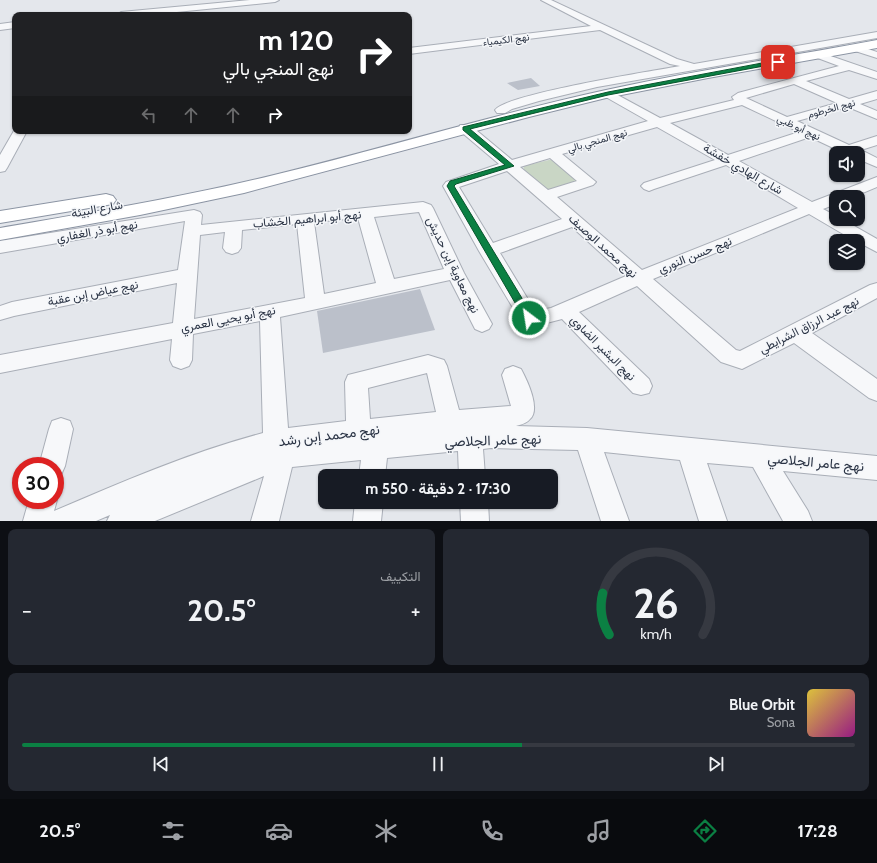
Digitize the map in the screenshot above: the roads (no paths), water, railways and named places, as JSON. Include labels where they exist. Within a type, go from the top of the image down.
[{"type":"highway","points":[[0,217],[247,176],[379,144],[501,110],[608,86],[877,38]]},
{"type":"highway","points":[[0,234],[224,192],[279,179],[465,128],[608,94],[673,80],[877,44]]},
{"type":"highway","name":"شارع البيئة","points":[[0,226],[85,212],[194,190],[247,176]]},
{"type":"highway","points":[[0,243],[130,219],[248,191],[279,179]]},
{"type":"street","points":[[152,12],[275,0]]},
{"type":"street","points":[[545,0],[603,27],[677,66]]},
{"type":"street","points":[[0,27],[12,25]]},
{"type":"street","name":"نهج الكيمياء","points":[[412,51],[603,27]]},
{"type":"street","points":[[501,110],[508,106],[543,96],[677,66],[698,66],[877,35]]},
{"type":"street","points":[[856,48],[877,55]]},
{"type":"street","points":[[819,54],[877,76]]},
{"type":"street","points":[[743,101],[739,96],[850,66]]},
{"type":"street","points":[[796,81],[877,115]]},
{"type":"street","name":"شارع الهادي خفشة","points":[[608,94],[877,246]]},
{"type":"street","name":"نهج الخرطوم","points":[[785,121],[877,96]]},
{"type":"street","name":"نهج أبو ظبي","points":[[743,101],[840,146]]},
{"type":"street","name":"نهج المنجي بالي","points":[[488,251],[450,186],[453,183],[659,122],[743,101]]},
{"type":"street","name":"نهج محمد الوصيف","points":[[465,128],[574,220],[729,356],[742,360]]},
{"type":"street","points":[[649,186],[810,133]]},
{"type":"street","points":[[0,168],[18,134]]},
{"type":"street","points":[[865,146],[877,140]]},
{"type":"street","points":[[546,196],[588,182],[552,154]]},
{"type":"street","name":"نهج أبو ظبي","points":[[865,157],[877,163]]},
{"type":"street","points":[[857,190],[877,182]]},
{"type":"street","name":"نهج حسن النوري","points":[[488,251],[529,318],[536,320],[565,310],[639,278],[829,201]]},
{"type":"street","name":"نهج أبو ابراهيم الخشاب","points":[[193,223],[234,226],[423,207]]},
{"type":"street","name":"نهج معاوية إبن حديش","points":[[423,207],[425,208],[455,273],[482,324]]},
{"type":"street","points":[[365,213],[387,288]]},
{"type":"street","points":[[305,219],[315,302]]},
{"type":"street","points":[[488,251],[574,220]]},
{"type":"street","points":[[181,360],[187,275],[193,223]]},
{"type":"street","name":"نهج أبو ذر الغفاري","points":[[0,247],[193,223]]},
{"type":"street","points":[[232,248],[234,226]]},
{"type":"street","name":"نهج أبو يحيى العمري","points":[[0,364],[184,327],[270,312],[455,273]]},
{"type":"street","name":"نهج عياض إبن عقبة","points":[[0,313],[12,309],[187,275]]},
{"type":"street","name":"نهج عبد الرزاق الشرايطي","points":[[742,360],[877,290]]},
{"type":"street","name":"نهج البشير الضاوي","points":[[565,310],[641,386]]},
{"type":"street","points":[[265,521],[279,448],[270,312]]},
{"type":"street","points":[[796,333],[877,391]]},
{"type":"street","points":[[371,469],[356,382],[428,364],[436,366],[450,421]]},
{"type":"street","name":"نهج محمد إبن رشد","points":[[366,439],[450,421],[513,417],[522,412],[523,405],[513,375]]},
{"type":"street","points":[[54,457],[61,429]]},
{"type":"street","name":"نهج عامر الجلاصي","points":[[121,521],[279,448],[366,439],[491,437],[587,438],[690,450],[877,468]]},
{"type":"street","points":[[470,438],[472,469]]},
{"type":"street","points":[[587,438],[615,521]]},
{"type":"street","name":"نهج محمد إبن رشد","points":[[63,521],[164,478],[234,454],[279,448]]},
{"type":"street","points":[[690,450],[713,521]]},
{"type":"street","points":[[761,457],[798,521]]},
{"type":"street","points":[[37,521],[40,509]]},
{"type":"street","points":[[367,521],[368,509]]},
{"type":"street","points":[[474,509],[474,521]]}]
